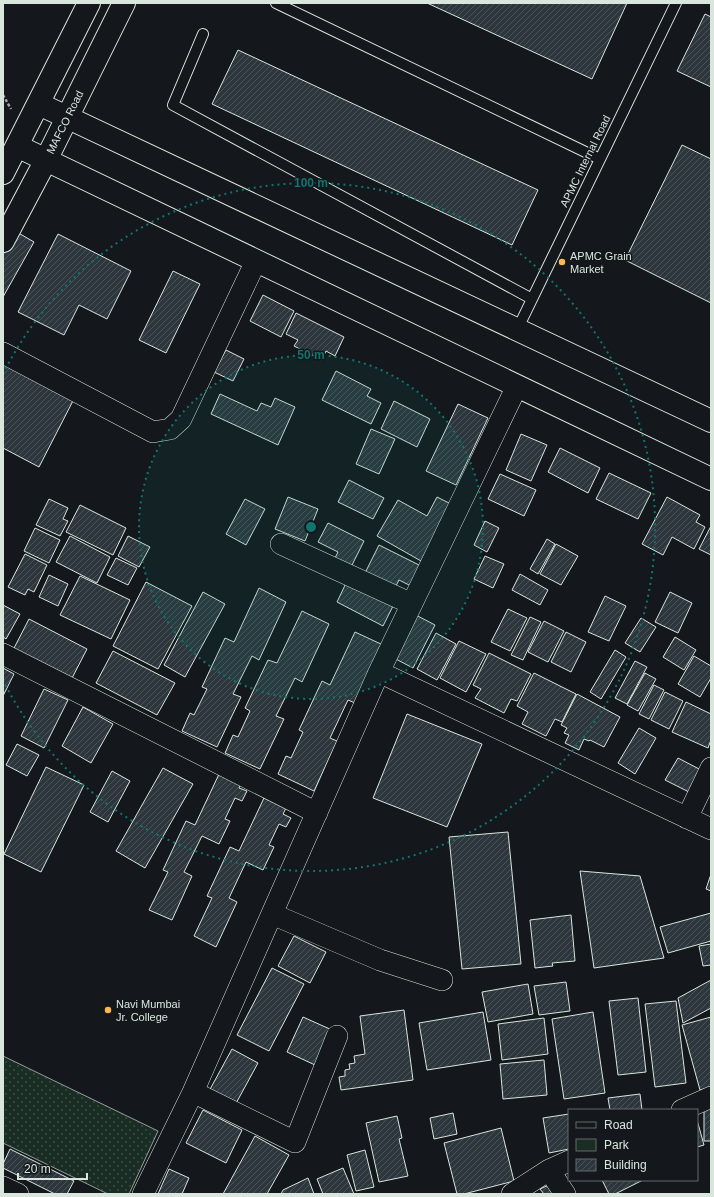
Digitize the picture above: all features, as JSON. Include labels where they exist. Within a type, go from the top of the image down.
[{"type":"main road","points":[[3,173],[89,3]]},
{"type":"main road","name":"MAFCO Road","points":[[3,241],[46,160],[124,3]]},
{"type":"main road","points":[[39,104],[711,421]]},
{"type":"main road","points":[[17,146],[711,479]]},
{"type":"street","points":[[3,353],[153,432],[170,429],[181,420],[256,261]]},
{"type":"street","points":[[143,1194],[193,1092],[380,672],[517,386]]},
{"type":"street","points":[[281,544],[412,604]]},
{"type":"street","points":[[3,654],[316,814]]},
{"type":"street","points":[[380,672],[711,830]]},
{"type":"street","points":[[686,818],[711,768]]},
{"type":"street","points":[[272,914],[380,960],[442,980]]},
{"type":"street","points":[[193,1092],[295,1142],[337,1036]]},
{"type":"street","points":[[684,1109],[711,1097]]},
{"type":"street","points":[[512,1194],[549,1170],[568,1161]]},
{"type":"street","points":[[549,1170],[565,1194]]},
{"type":"street","points":[[3,1187],[18,1194]]},
{"type":"lane","points":[[276,3],[600,159]]},
{"type":"lane","name":"APMC Internal Road","points":[[517,330],[676,3]]},
{"type":"lane","points":[[203,34],[173,105],[532,299]]},
{"type":"green space","points":[[3,1056],[158,1131],[129,1194],[108,1194],[3,1143]]},
{"type":"building","points":[[427,3],[627,3],[592,79]]},
{"type":"building","points":[[705,14],[711,17],[711,87],[677,71]]},
{"type":"building","points":[[238,50],[538,190],[512,245],[212,104]]},
{"type":"building","points":[[682,145],[711,159],[711,303],[625,260]]},
{"type":"building","points":[[15,231],[34,242],[3,297],[3,252]]},
{"type":"building","points":[[58,234],[131,271],[107,319],[79,305],[64,335],[18,312]]},
{"type":"building","points":[[173,271],[200,284],[166,353],[139,340]]},
{"type":"building","points":[[263,295],[294,311],[281,337],[250,321]]},
{"type":"building","points":[[296,313],[344,337],[335,356],[326,351],[322,360],[294,346],[298,340],[286,334]]},
{"type":"building","points":[[226,350],[244,359],[233,381],[214,372]]},
{"type":"building","points":[[3,358],[76,395],[39,467],[3,448]]},
{"type":"building","points":[[336,371],[371,389],[367,396],[381,403],[371,424],[322,400]]},
{"type":"building","points":[[220,394],[257,411],[261,403],[271,407],[275,398],[295,407],[278,445],[211,414]]},
{"type":"building","points":[[394,401],[430,419],[417,447],[381,429]]},
{"type":"building","points":[[458,404],[488,418],[456,485],[426,471]]},
{"type":"building","points":[[371,429],[395,439],[379,474],[356,464]]},
{"type":"building","points":[[521,434],[547,445],[531,481],[506,470]]},
{"type":"building","points":[[560,448],[600,468],[588,493],[548,472]]},
{"type":"building","points":[[609,473],[651,493],[638,519],[596,499]]},
{"type":"building","points":[[500,474],[536,490],[524,516],[488,499]]},
{"type":"building","points":[[349,480],[384,498],[373,519],[338,502]]},
{"type":"building","points":[[288,497],[318,509],[305,541],[275,529]]},
{"type":"building","points":[[437,497],[453,505],[421,561],[377,536],[398,500],[427,516]]},
{"type":"building","points":[[667,497],[700,515],[696,522],[705,527],[694,549],[672,537],[663,555],[642,544]]},
{"type":"building","points":[[49,499],[68,508],[63,519],[68,521],[60,536],[36,525]]},
{"type":"building","points":[[245,499],[265,509],[246,545],[226,534]]},
{"type":"building","points":[[80,505],[126,528],[113,555],[66,532]]},
{"type":"building","points":[[485,521],[499,528],[487,552],[474,545]]},
{"type":"building","points":[[328,523],[364,541],[350,569],[334,560],[338,552],[318,542]]},
{"type":"building","points":[[711,526],[711,555],[699,549]]},
{"type":"building","points":[[35,528],[60,540],[49,563],[24,551]]},
{"type":"building","points":[[70,536],[110,557],[97,583],[56,562]]},
{"type":"building","points":[[128,536],[150,547],[139,567],[118,556]]},
{"type":"building","points":[[547,539],[555,544],[538,574],[530,569]]},
{"type":"building","points":[[556,544],[578,556],[561,585],[540,574]]},
{"type":"building","points":[[379,545],[423,567],[413,587],[399,580],[394,590],[364,575]]},
{"type":"building","points":[[25,554],[47,565],[34,592],[28,589],[25,595],[8,587]]},
{"type":"building","points":[[485,556],[504,564],[493,588],[474,579]]},
{"type":"building","points":[[116,558],[137,568],[128,585],[107,575]]},
{"type":"building","points":[[520,574],[548,590],[540,605],[512,590]]},
{"type":"building","points":[[49,575],[68,584],[58,606],[39,597]]},
{"type":"building","points":[[80,576],[130,600],[111,639],[60,615]]},
{"type":"building","points":[[347,581],[394,604],[383,626],[337,602]]},
{"type":"building","points":[[146,582],[192,606],[158,669],[113,646]]},
{"type":"building","points":[[259,588],[286,602],[259,660],[252,656],[233,694],[241,697],[217,747],[182,731],[190,713],[194,715],[207,689],[202,687],[225,638],[234,642]]},
{"type":"building","points":[[203,592],[225,604],[185,677],[164,665]]},
{"type":"building","points":[[670,592],[692,603],[678,633],[655,622]]},
{"type":"building","points":[[605,596],[626,606],[609,641],[588,632]]},
{"type":"building","points":[[3,605],[20,614],[6,639],[3,637]]},
{"type":"building","points":[[508,609],[527,618],[510,651],[491,642]]},
{"type":"building","points":[[302,611],[329,624],[302,682],[295,678],[276,716],[284,719],[260,769],[225,753],[233,735],[238,737],[250,711],[245,708],[268,660],[277,663]]},
{"type":"building","points":[[412,613],[435,625],[413,668],[390,656]]},
{"type":"building","points":[[530,617],[541,622],[523,660],[511,655]]},
{"type":"building","points":[[641,618],[656,627],[640,652],[625,643]]},
{"type":"building","points":[[29,619],[87,649],[70,682],[12,652]]},
{"type":"building","points":[[544,621],[564,631],[548,662],[528,652]]},
{"type":"building","points":[[355,632],[383,645],[355,703],[348,700],[330,738],[337,741],[314,791],[278,774],[286,756],[291,758],[303,732],[299,730],[322,681],[330,685]]},
{"type":"building","points":[[566,632],[586,642],[571,672],[551,662]]},
{"type":"building","points":[[436,633],[456,644],[437,680],[417,669]]},
{"type":"building","points":[[675,637],[696,650],[684,670],[663,657]]},
{"type":"building","points":[[459,641],[486,654],[466,692],[440,678]]},
{"type":"building","points":[[615,650],[626,657],[601,699],[590,692]]},
{"type":"building","points":[[113,651],[175,683],[157,715],[96,683]]},
{"type":"building","points":[[489,653],[531,674],[517,701],[511,699],[504,713],[475,698],[481,689],[473,685]]},
{"type":"building","points":[[694,656],[711,666],[711,678],[700,697],[678,684]]},
{"type":"building","points":[[635,661],[647,667],[627,704],[615,698]]},
{"type":"building","points":[[3,668],[14,674],[3,696]]},
{"type":"building","points":[[534,673],[576,694],[562,722],[555,719],[546,736],[522,724],[528,712],[517,706]]},
{"type":"building","points":[[645,673],[656,679],[638,711],[627,705]]},
{"type":"building","points":[[654,685],[664,690],[649,719],[639,714]]},
{"type":"building","points":[[44,689],[68,700],[44,748],[21,736]]},
{"type":"building","points":[[665,692],[683,701],[669,729],[651,720]]},
{"type":"building","points":[[577,694],[620,717],[604,747],[590,740],[584,739],[579,750],[565,743],[569,735],[564,733],[567,728],[561,725]]},
{"type":"building","points":[[686,702],[711,714],[711,740],[708,748],[672,732]]},
{"type":"building","points":[[83,707],[113,724],[91,763],[62,746]]},
{"type":"building","points":[[407,714],[482,744],[447,827],[373,798]]},
{"type":"building","points":[[639,728],[656,738],[635,774],[618,763]]},
{"type":"building","points":[[17,744],[39,755],[27,776],[6,765]]},
{"type":"building","points":[[678,758],[701,770],[689,792],[665,780]]},
{"type":"building","points":[[46,767],[84,785],[41,872],[4,854]]},
{"type":"building","points":[[163,768],[193,784],[145,868],[116,851]]},
{"type":"building","points":[[112,771],[130,781],[108,822],[90,812]]},
{"type":"building","points":[[220,772],[242,782],[239,788],[247,791],[242,801],[235,798],[225,819],[230,821],[219,844],[202,836],[184,872],[192,876],[172,920],[149,910],[168,872],[163,870],[186,821],[195,825]]},
{"type":"building","points":[[264,798],[286,808],[283,814],[291,818],[286,827],[279,824],[269,845],[274,847],[263,870],[246,862],[229,898],[237,902],[216,947],[194,936],[212,898],[207,896],[230,847],[239,851]]},
{"type":"building","points":[[508,832],[521,964],[462,969],[449,837]]},
{"type":"building","points":[[580,871],[640,876],[664,958],[594,968]]},
{"type":"building","points":[[711,874],[711,891],[706,889]]},
{"type":"building","points":[[711,913],[711,941],[668,953],[660,927]]},
{"type":"building","points":[[571,915],[575,961],[552,963],[553,966],[535,968],[530,920]]},
{"type":"building","points":[[294,936],[326,952],[310,983],[278,966]]},
{"type":"building","points":[[711,944],[711,965],[703,966],[699,946]]},
{"type":"building","points":[[272,968],[304,984],[269,1051],[237,1035]]},
{"type":"building","points":[[711,980],[711,1008],[683,1023],[678,998]]},
{"type":"building","points":[[566,982],[570,1011],[539,1015],[534,986]]},
{"type":"building","points":[[528,984],[533,1014],[488,1022],[482,992]]},
{"type":"building","points":[[638,998],[646,1072],[618,1075],[609,1001]]},
{"type":"building","points":[[676,1001],[686,1083],[655,1087],[645,1004]]},
{"type":"building","points":[[404,1010],[413,1080],[341,1090],[339,1077],[345,1076],[345,1070],[350,1069],[349,1064],[355,1063],[354,1056],[365,1054],[360,1016]]},
{"type":"building","points":[[483,1012],[491,1060],[427,1070],[419,1023]]},
{"type":"building","points":[[593,1012],[605,1093],[564,1099],[552,1019]]},
{"type":"building","points":[[303,1017],[332,1030],[315,1065],[287,1052]]},
{"type":"building","points":[[711,1017],[711,1087],[700,1090],[682,1025]]},
{"type":"building","points":[[544,1018],[548,1054],[502,1060],[498,1024]]},
{"type":"building","points":[[232,1049],[258,1063],[234,1107],[208,1093]]},
{"type":"building","points":[[544,1060],[547,1095],[503,1099],[500,1064]]},
{"type":"building","points":[[640,1094],[642,1109],[610,1109],[608,1098]]},
{"type":"building","points":[[704,1108],[711,1108],[711,1141],[704,1141]]},
{"type":"building","points":[[203,1110],[242,1130],[226,1163],[186,1143]]},
{"type":"building","points":[[453,1113],[457,1134],[434,1139],[430,1118]]},
{"type":"building","points":[[568,1114],[568,1149],[549,1153],[543,1118]]},
{"type":"building","points":[[397,1116],[402,1138],[399,1139],[408,1176],[379,1182],[366,1123]]},
{"type":"building","points":[[698,1124],[704,1145],[698,1147]]},
{"type":"building","points":[[501,1128],[514,1181],[464,1194],[457,1194],[444,1143]]},
{"type":"building","points":[[255,1136],[289,1155],[267,1194],[223,1194]]},
{"type":"building","points":[[10,1149],[74,1181],[67,1194],[55,1194],[3,1168],[3,1164]]},
{"type":"building","points":[[365,1150],[374,1187],[356,1191],[347,1155]]},
{"type":"building","points":[[343,1168],[354,1194],[323,1194],[317,1179]]},
{"type":"building","points":[[169,1169],[189,1178],[182,1194],[158,1194]]},
{"type":"building","points":[[308,1178],[314,1194],[281,1194],[283,1190]]},
{"type":"building","points":[[602,1181],[641,1181],[615,1194],[609,1194]]},
{"type":"building","points":[[551,1184],[558,1194],[544,1194],[540,1189]]},
{"type":"place","name":"APMC Grain Market","points":[[562,262]]},
{"type":"place","name":"Navi Mumbai Jr. College","points":[[108,1010]]}]
